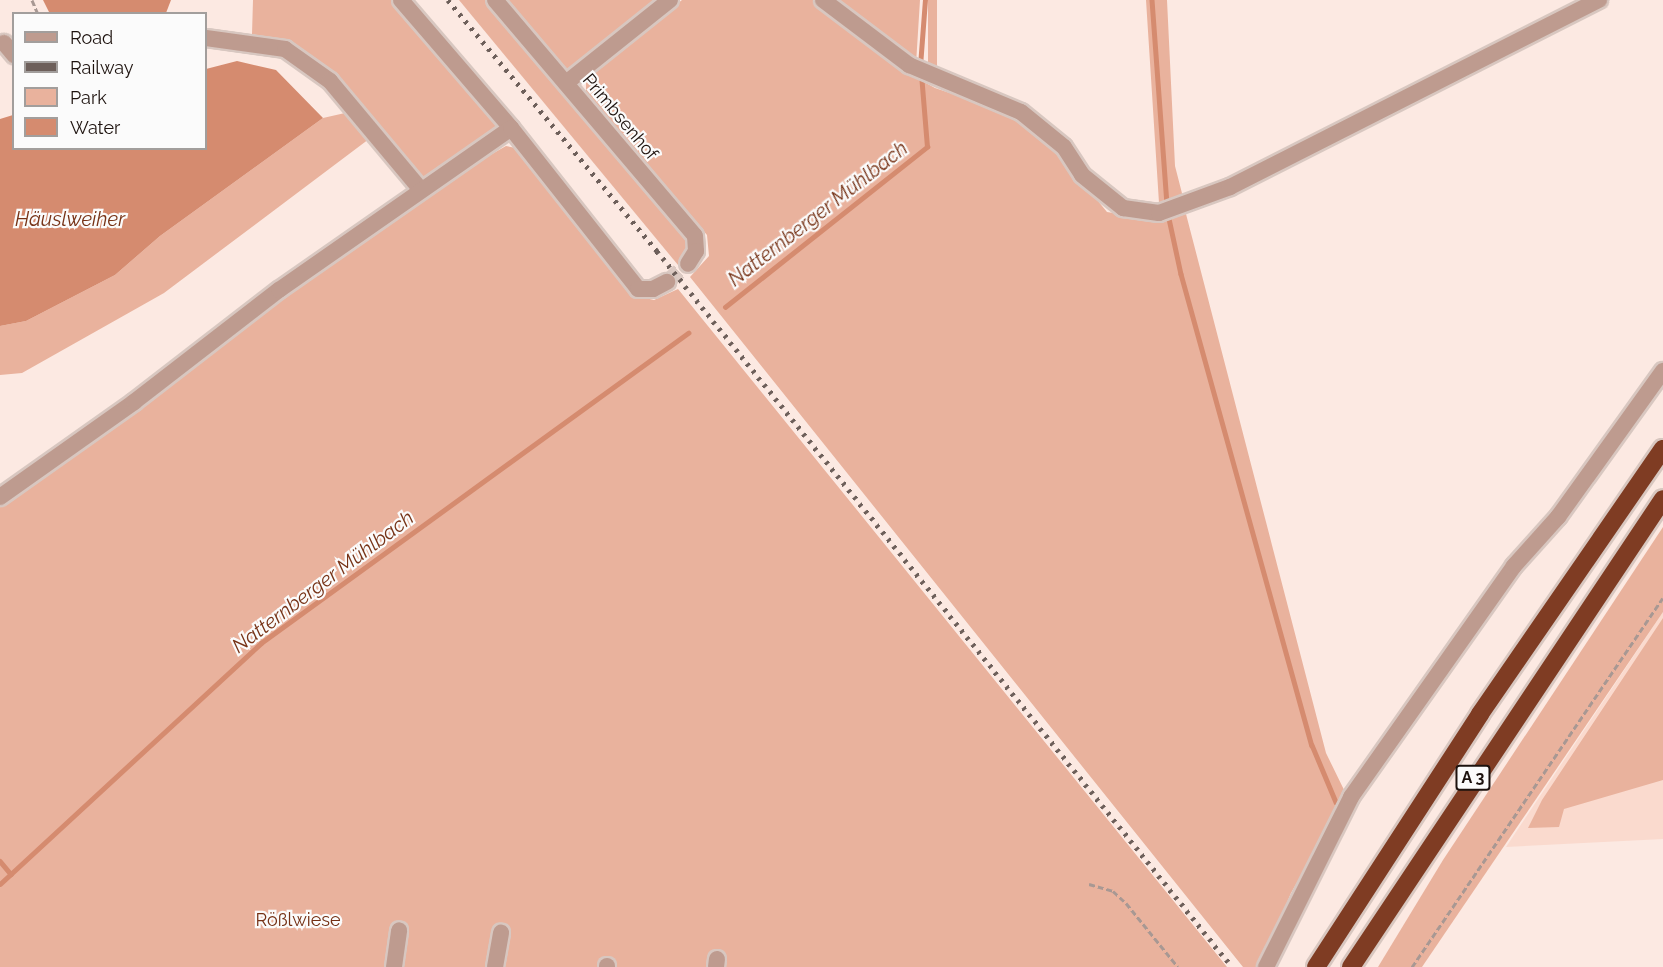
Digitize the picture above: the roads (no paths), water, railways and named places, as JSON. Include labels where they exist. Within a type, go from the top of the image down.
[{"type":"highway","name":"A 3","points":[[1316,967],[1480,714],[1663,449]]},
{"type":"highway","name":"A 3","points":[[1351,967],[1663,499]]},
{"type":"lane","points":[[401,0],[511,129],[638,289],[653,289],[667,282]]},
{"type":"lane","name":"Primbsenhof","points":[[495,0],[695,236],[696,251],[688,264]]},
{"type":"lane","points":[[566,83],[670,0]]},
{"type":"lane","points":[[822,0],[909,65],[1021,112],[1064,147],[1082,175],[1123,208],[1159,213],[1185,206],[1599,0]]},
{"type":"lane","points":[[207,38],[285,49],[330,81],[421,190]]},
{"type":"lane","points":[[0,497],[421,190],[511,129]]},
{"type":"lane","points":[[1266,967],[1351,797],[1514,566],[1558,517],[1663,371]]},
{"type":"lane","points":[[394,967],[399,930]]},
{"type":"lane","points":[[495,967],[501,933]]},
{"type":"water","points":[[43,0],[171,0],[166,12],[49,12]]},
{"type":"water","name":"Häuslweiher","points":[[237,61],[276,70],[323,118],[160,236],[115,275],[26,321],[0,326],[0,119],[12,115],[12,150],[207,150],[207,69]]},
{"type":"waterway","name":"Natternberger Mühlbach","points":[[920,66],[925,0]]},
{"type":"waterway","points":[[1152,0],[1167,206]]},
{"type":"waterway","name":"Natternberger Mühlbach","points":[[725,307],[927,147],[921,74]]},
{"type":"waterway","points":[[1168,214],[1181,274],[1312,745],[1336,802]]},
{"type":"waterway","name":"Natternberger Mühlbach","points":[[0,884],[261,643],[688,333]]},
{"type":"waterway","points":[[0,861],[11,874]]},
{"type":"tunnel","points":[[667,282],[688,264]]},
{"type":"railway","points":[[448,0],[657,251],[1232,967]]},
{"type":"park label","name":"Rößlwiese","points":[[298,920]]}]
